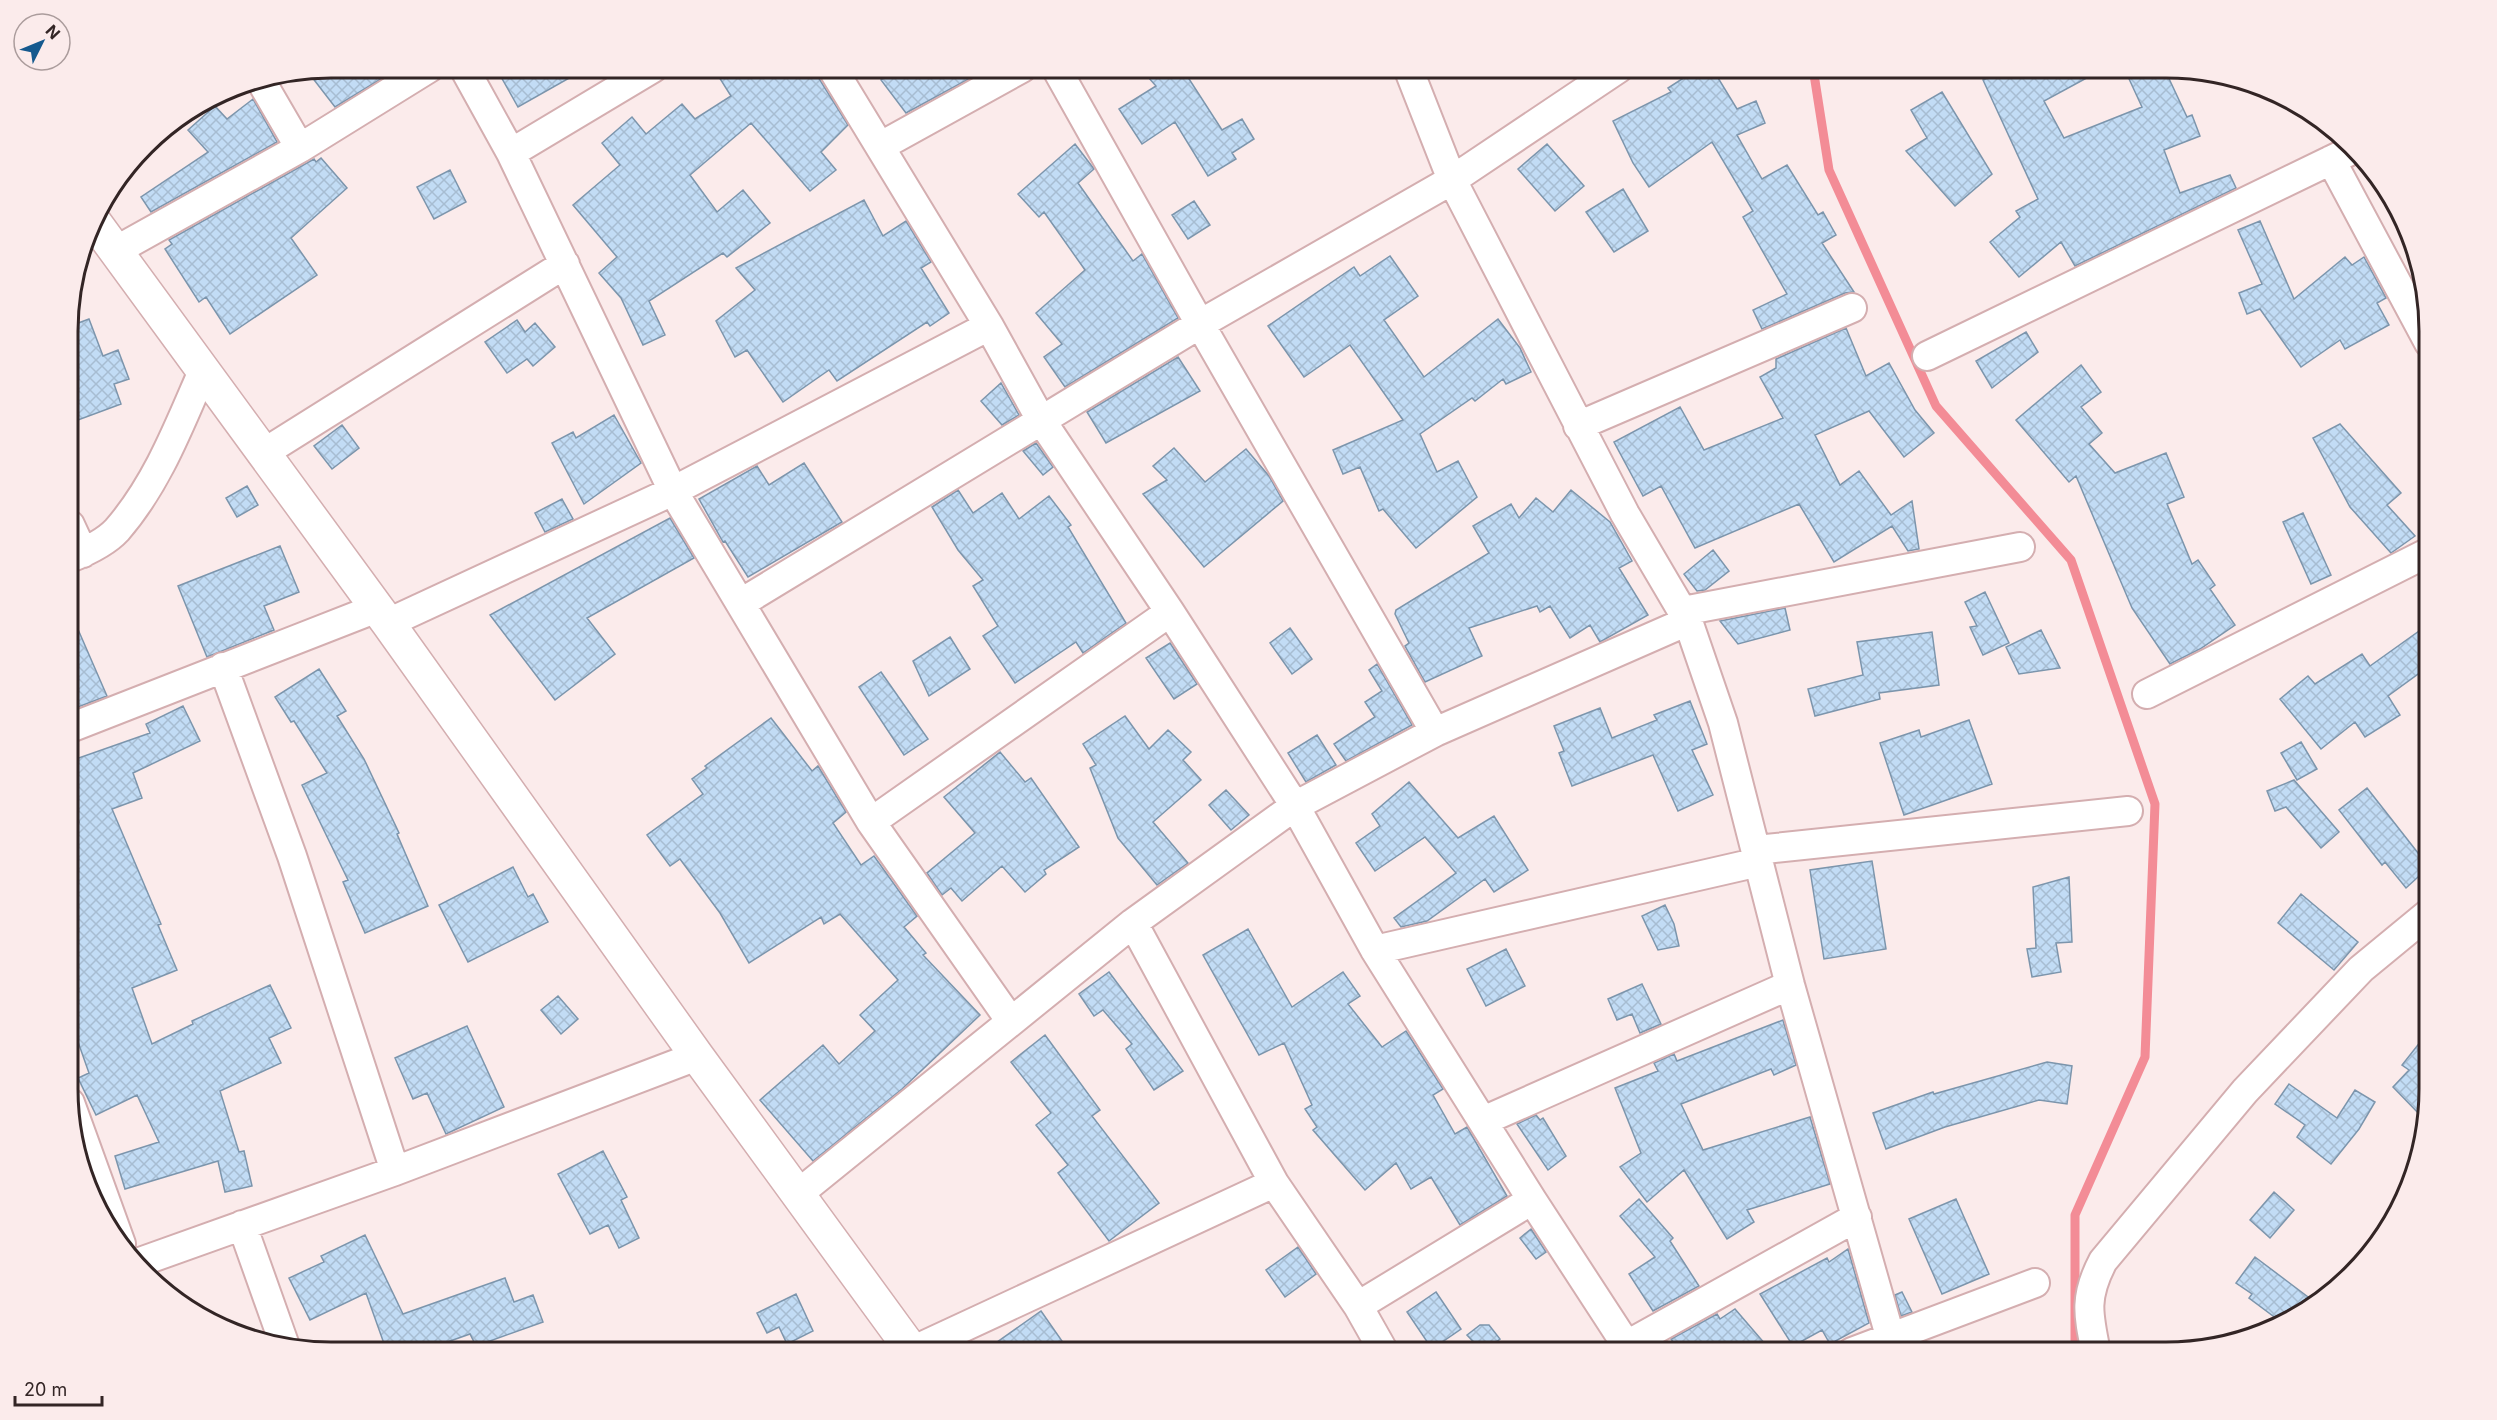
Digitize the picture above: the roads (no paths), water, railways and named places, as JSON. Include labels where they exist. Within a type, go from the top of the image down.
[{"type":"street","points":[[117,250],[300,148],[413,78]]},
{"type":"street","points":[[470,78],[511,153],[673,491],[871,822],[1010,1020]]},
{"type":"street","points":[[511,153],[636,78]]},
{"type":"street","points":[[838,78],[989,326],[1041,420],[1170,612],[1295,806],[1375,950],[1624,1342]]},
{"type":"street","points":[[881,146],[1004,78]]},
{"type":"street","points":[[1062,78],[1435,732]]},
{"type":"street","points":[[1412,78],[1452,180],[1625,514],[1685,616],[1723,723],[1790,985],[1890,1336]]},
{"type":"street","points":[[741,603],[1200,324],[1452,180],[1604,78]]},
{"type":"street","points":[[265,87],[300,148]]},
{"type":"street","points":[[1927,356],[2340,156],[2418,321]]},
{"type":"street","points":[[100,228],[262,454],[382,615],[905,1342]]},
{"type":"street","points":[[262,454],[564,264]]},
{"type":"street","points":[[1578,426],[1852,308]]},
{"type":"street","points":[[78,725],[223,667],[382,615],[673,491],[989,326]]},
{"type":"street","points":[[78,554],[116,532],[153,480],[203,371]]},
{"type":"street","points":[[798,1194],[1010,1020],[1133,923],[1295,806],[1435,732],[1685,616],[2020,546]]},
{"type":"street","points":[[2148,694],[2419,557]]},
{"type":"street","points":[[871,822],[1170,612]]},
{"type":"street","points":[[223,667],[292,856],[394,1171]]},
{"type":"street","points":[[1375,950],[1758,856],[2128,811]]},
{"type":"street","points":[[2094,1342],[2089,1316],[2092,1283],[2103,1261],[2246,1091],[2361,969],[2419,921]]},
{"type":"street","points":[[1133,923],[1274,1183],[1358,1306],[1378,1342]]},
{"type":"street","points":[[1483,1121],[1790,985]]},
{"type":"street","points":[[145,1260],[394,1171],[697,1056]]},
{"type":"street","points":[[83,1139],[108,1209]]},
{"type":"street","points":[[933,1342],[1274,1183]]},
{"type":"street","points":[[1358,1306],[1532,1200]]},
{"type":"street","points":[[1641,1342],[1857,1217]]},
{"type":"street","points":[[242,1225],[282,1337]]},
{"type":"street","points":[[1876,1342],[2035,1283]]},
{"type":"waterway","points":[[1815,78],[1829,170],[1936,406],[2071,560],[2155,804],[2145,1057],[2075,1215],[2075,1342]]}]
